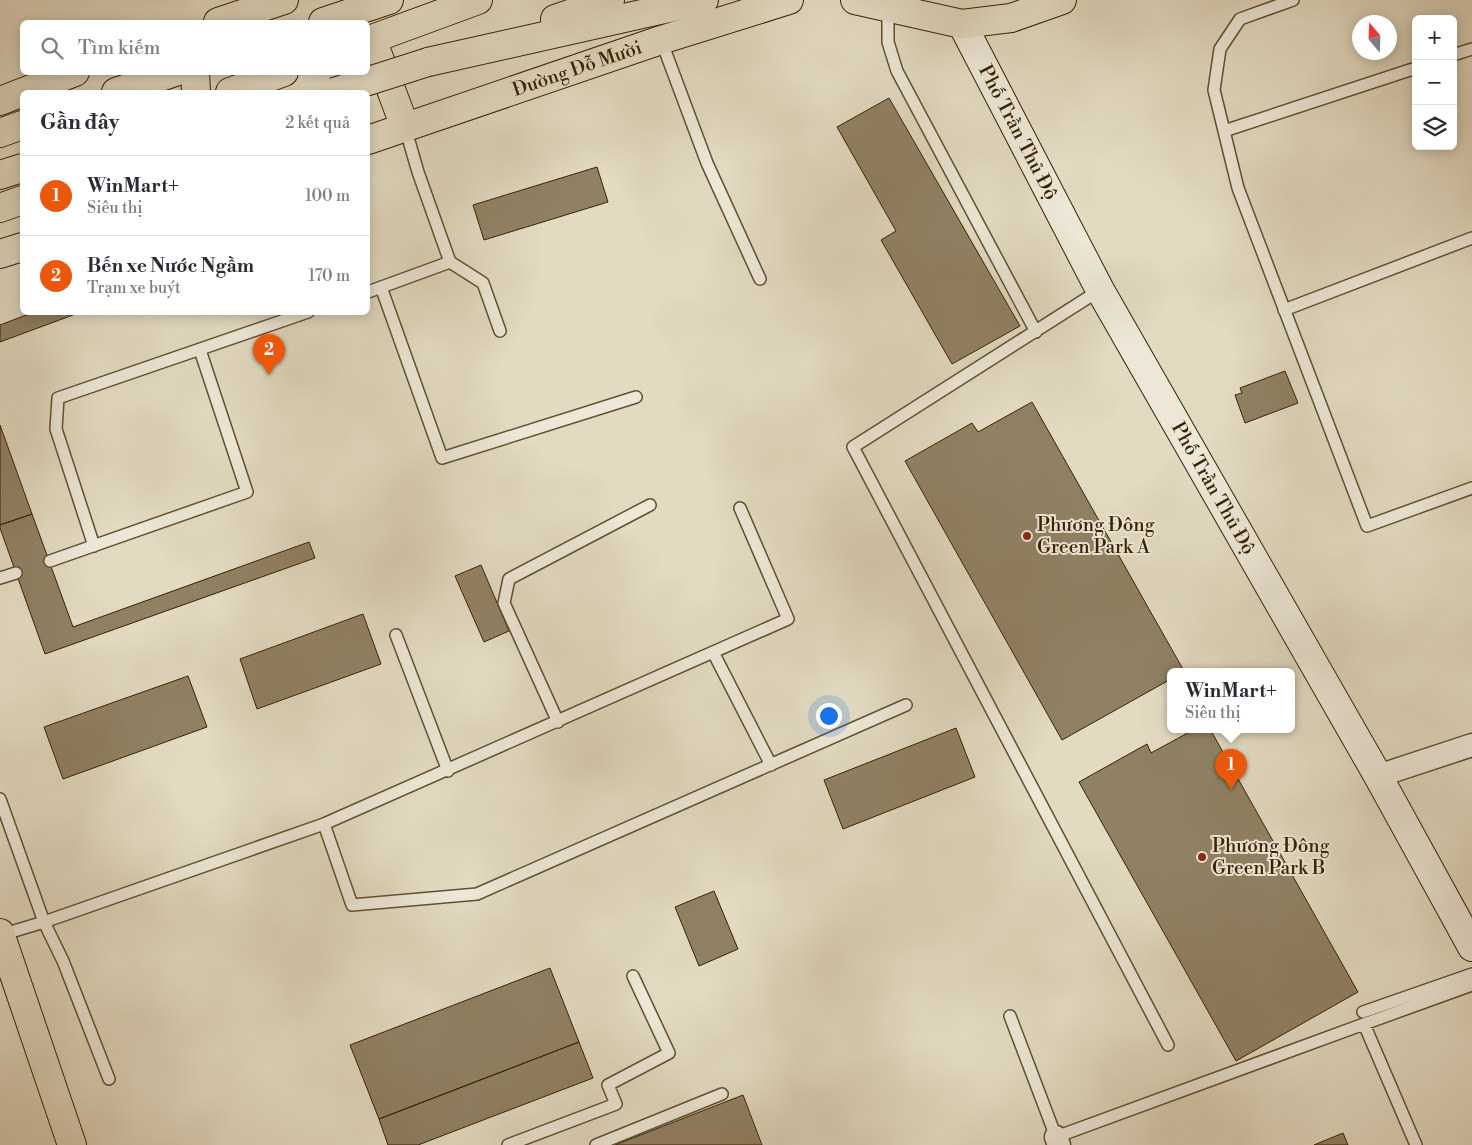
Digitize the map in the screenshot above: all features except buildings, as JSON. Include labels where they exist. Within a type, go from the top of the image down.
[{"type":"highway","points":[[329,20],[389,0]]},
{"type":"highway","points":[[405,127],[370,40],[478,0]]},
{"type":"highway","points":[[340,90],[610,0]]},
{"type":"highway","points":[[428,62],[704,0]]},
{"type":"highway","name":"Đường Đỗ Mười","points":[[370,139],[661,40],[788,0]]},
{"type":"highway","points":[[855,0],[962,24],[1011,18],[1062,0]]},
{"type":"highway","points":[[962,24],[986,0]]},
{"type":"highway","points":[[223,20],[270,2]]},
{"type":"highway","points":[[29,90],[68,75]]},
{"type":"highway","points":[[122,90],[166,75]]},
{"type":"highway","points":[[194,75],[196,90]]},
{"type":"highway","points":[[235,90],[276,75]]},
{"type":"highway","points":[[0,101],[20,93]]},
{"type":"highway","points":[[0,133],[20,126]]},
{"type":"highway","points":[[0,176],[20,169]]},
{"type":"highway","points":[[0,208],[20,201]]},
{"type":"highway","points":[[0,254],[20,248]]},
{"type":"highway","points":[[0,934],[72,1145]]},
{"type":"main road","name":"Phố Trần Thủ Độ","points":[[962,24],[1100,290],[1378,776],[1472,947]]},
{"type":"street","points":[[1378,776],[1472,745]]},
{"type":"lane","points":[[1293,0],[1240,19],[1220,49],[1214,90],[1238,188],[1367,526],[1472,488]]},
{"type":"lane","points":[[888,8],[888,42],[897,71],[1036,332]]},
{"type":"lane","points":[[661,40],[707,163],[760,279]]},
{"type":"lane","points":[[1457,54],[1472,49]]},
{"type":"lane","points":[[1224,131],[1412,69]]},
{"type":"lane","points":[[405,127],[418,172],[450,262],[483,283],[500,331]]},
{"type":"lane","points":[[1284,310],[1472,238]]},
{"type":"lane","points":[[370,291],[450,262]]},
{"type":"lane","points":[[381,287],[442,458],[636,397]]},
{"type":"lane","points":[[1100,290],[853,447],[1168,1045]]},
{"type":"lane","points":[[94,546],[56,429],[58,398],[299,315]]},
{"type":"lane","points":[[50,561],[247,492],[200,350]]},
{"type":"lane","points":[[558,722],[504,603],[509,579],[650,505]]},
{"type":"lane","points":[[0,934],[44,922],[324,824],[788,619],[740,508]]},
{"type":"lane","points":[[0,578],[16,572]]},
{"type":"lane","points":[[396,635],[448,770]]},
{"type":"lane","points":[[713,652],[771,765]]},
{"type":"lane","points":[[324,824],[352,905],[478,894],[906,705]]},
{"type":"lane","points":[[0,799],[44,922],[63,961],[109,1079]]},
{"type":"lane","points":[[1010,1016],[1058,1141],[1472,974]]},
{"type":"lane","points":[[508,1145],[616,1104],[608,1086],[669,1054],[633,976]]},
{"type":"lane","points":[[1364,1018],[1472,985]]},
{"type":"lane","points":[[1364,1018],[1416,1145]]},
{"type":"lane","points":[[596,1145],[722,1094]]},
{"type":"place","name":"Bến xe Nước Ngầm","points":[[269,375]]},
{"type":"place","name":"Phương Đông Green Park A","points":[[1027,536]]},
{"type":"place","name":"WinMart+","points":[[1231,790]]},
{"type":"place","name":"Phương Đông Green Park B","points":[[1202,857]]}]
